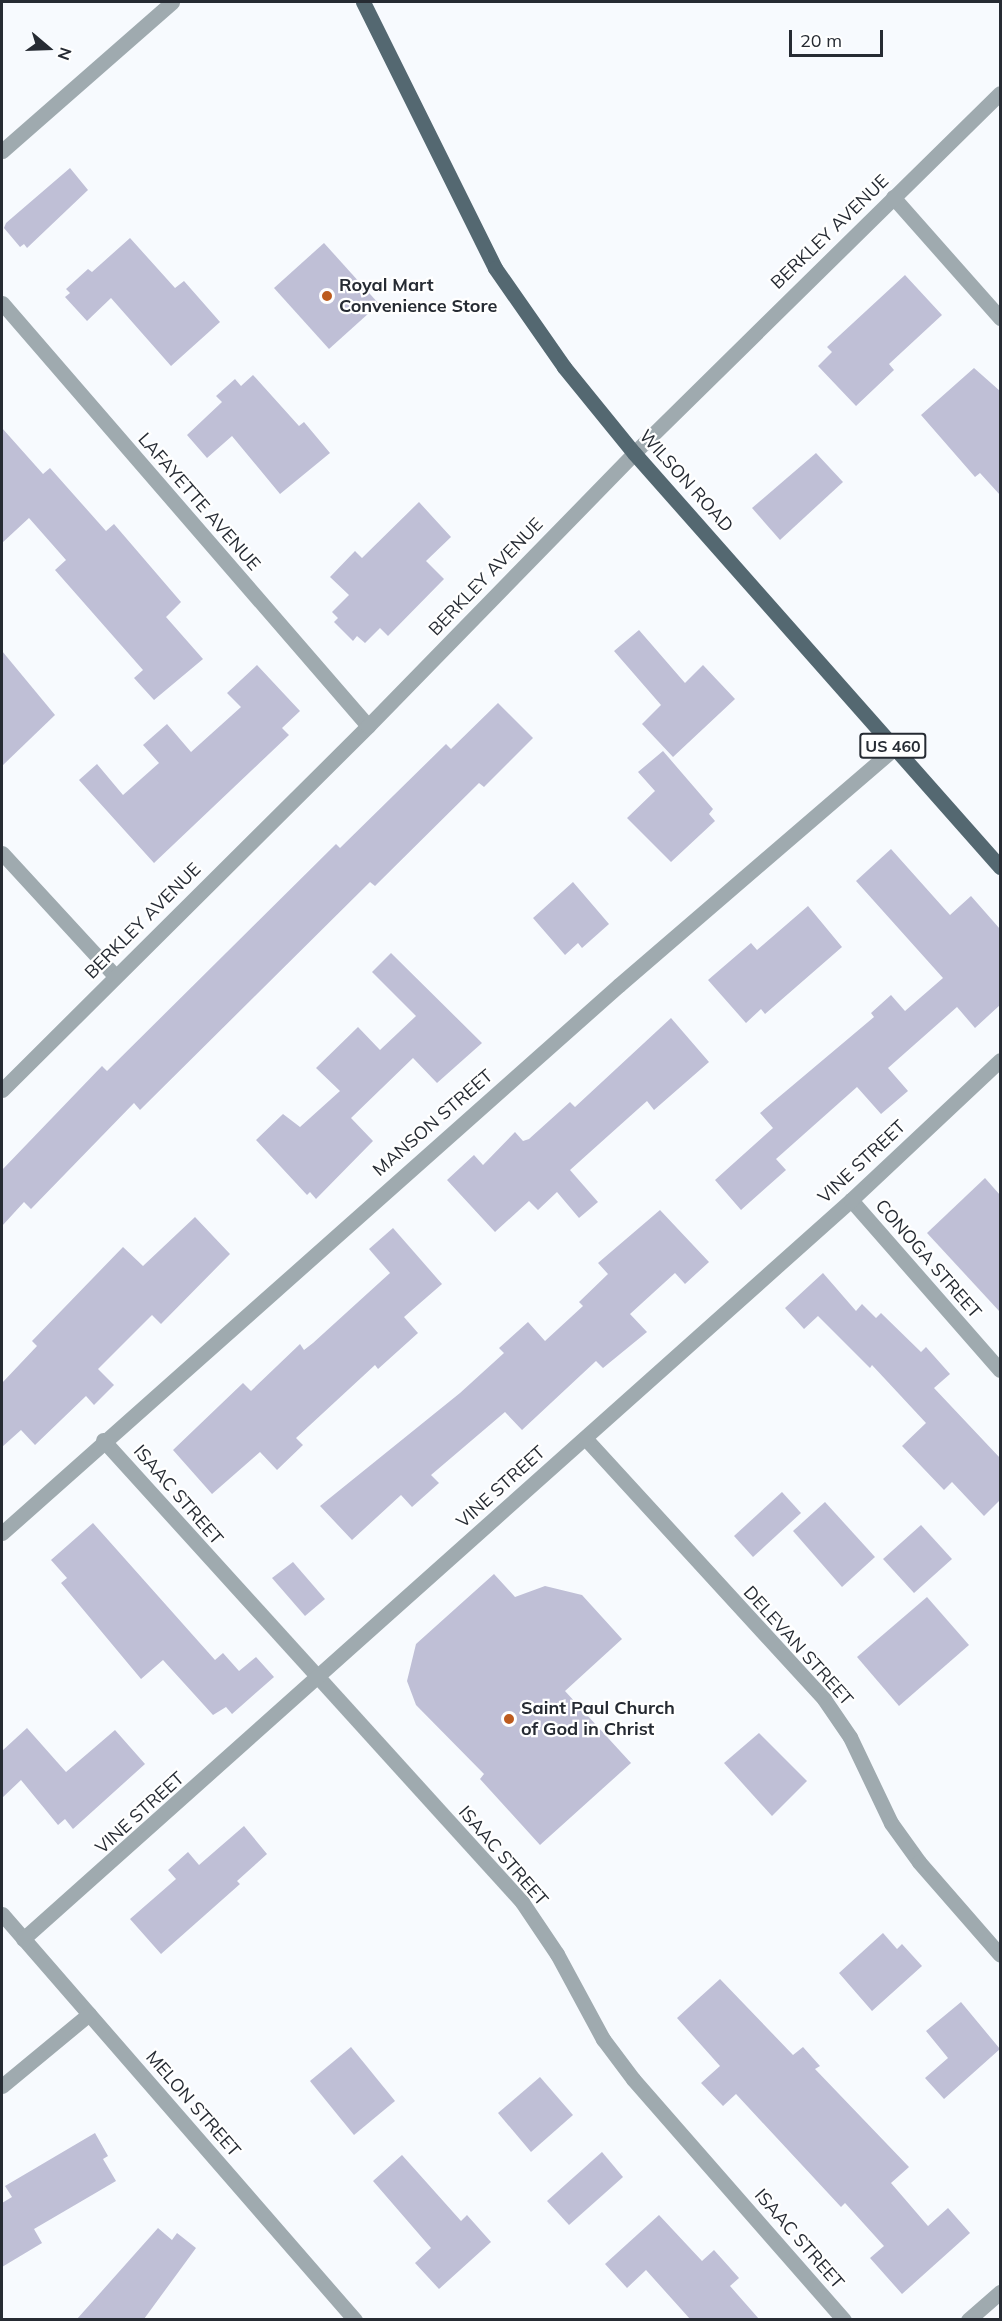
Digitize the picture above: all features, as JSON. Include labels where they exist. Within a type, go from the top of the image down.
[{"type":"main road","name":"WILSON ROAD","points":[[363,2],[404,79],[495,268],[564,367],[634,453],[1000,867]]},
{"type":"street","points":[[2,151],[172,2]]},
{"type":"street","name":"BERKLEY AVENUE","points":[[2,1090],[368,726],[634,453],[1000,93]]},
{"type":"street","points":[[893,197],[1000,318]]},
{"type":"street","name":"LAFAYETTE AVENUE","points":[[2,303],[368,726]]},
{"type":"street","name":"MANSON STREET","points":[[2,1533],[103,1440],[619,985],[895,748]]},
{"type":"street","points":[[2,853],[115,976]]},
{"type":"street","name":"VINE STREET","points":[[23,1939],[851,1200],[1000,1060]]},
{"type":"street","name":"CONOGA STREET","points":[[851,1200],[1000,1370]]},
{"type":"street","name":"DELEVAN STREET","points":[[585,1438],[824,1699],[850,1737],[891,1823],[919,1862],[1000,1955]]},
{"type":"street","name":"ISAAC STREET","points":[[103,1440],[522,1902],[557,1954],[603,2039],[627,2071],[844,2319]]},
{"type":"street","name":"MELON STREET","points":[[2,1914],[355,2319]]},
{"type":"street","points":[[2,2086],[89,2014]]},
{"type":"street","points":[[968,2319],[1000,2292]]},
{"type":"building","points":[[70,168],[88,190],[27,248],[24,244],[20,247],[4,228],[6,223]]},
{"type":"building","points":[[130,238],[175,288],[184,281],[220,322],[171,366],[111,298],[87,321],[65,297],[70,293],[66,289],[88,269],[92,272]]},
{"type":"building","name":"Royal Mart Convenience Store","points":[[324,243],[379,304],[329,349],[274,288]]},
{"type":"building","points":[[905,275],[942,315],[889,364],[894,370],[856,406],[818,366],[832,352],[827,347]]},
{"type":"building","points":[[974,368],[1000,391],[1000,495],[980,473],[975,477],[921,415]]},
{"type":"building","points":[[253,375],[299,426],[304,422],[330,453],[280,494],[232,436],[207,458],[187,435],[222,402],[216,396],[235,379],[241,386]]},
{"type":"building","points":[[2,428],[43,474],[50,468],[106,531],[114,524],[181,602],[166,617],[203,659],[154,700],[134,678],[143,670],[55,570],[66,560],[29,518],[2,543]]},
{"type":"building","points":[[816,453],[843,482],[780,540],[752,508]]},
{"type":"building","points":[[419,502],[451,537],[426,561],[444,579],[388,636],[380,628],[365,643],[357,636],[353,641],[334,622],[338,618],[332,612],[349,595],[330,577],[355,551],[362,558]]},
{"type":"building","points":[[639,630],[685,683],[703,665],[735,699],[673,757],[642,724],[661,705],[614,651]]},
{"type":"building","points":[[2,651],[55,715],[2,766]]},
{"type":"building","points":[[257,665],[300,711],[282,728],[289,735],[154,863],[79,780],[97,764],[123,795],[159,763],[143,745],[167,724],[191,752],[241,707],[227,693]]},
{"type":"building","points":[[498,703],[533,738],[484,787],[479,783],[375,886],[370,882],[140,1110],[134,1103],[31,1209],[24,1202],[2,1226],[2,1170],[102,1066],[107,1071],[336,844],[340,848],[446,744],[451,749]]},
{"type":"building","points":[[663,751],[713,809],[709,814],[715,821],[671,862],[627,818],[655,791],[638,772]]},
{"type":"building","points":[[891,849],[950,915],[971,896],[1000,929],[1000,1005],[975,1028],[957,1007],[888,1068],[908,1091],[881,1114],[857,1087],[776,1159],[786,1170],[741,1210],[715,1180],[773,1128],[760,1113],[874,1017],[871,1013],[891,995],[905,1011],[943,978],[856,881]]},
{"type":"building","points":[[573,882],[609,924],[582,948],[578,943],[565,955],[533,918]]},
{"type":"building","points":[[808,906],[842,947],[765,1014],[761,1009],[746,1023],[708,980],[751,943],[757,950]]},
{"type":"building","points":[[391,953],[482,1043],[437,1083],[413,1058],[351,1118],[373,1141],[316,1199],[310,1192],[307,1195],[256,1140],[283,1114],[300,1127],[340,1091],[316,1068],[358,1027],[380,1050],[416,1016],[372,972]]},
{"type":"building","points":[[671,1018],[709,1062],[654,1110],[647,1101],[570,1170],[598,1202],[579,1218],[557,1192],[538,1210],[529,1201],[495,1232],[447,1180],[474,1155],[483,1165],[515,1132],[523,1141],[529,1139],[570,1102],[575,1107]]},
{"type":"building","points":[[985,1178],[1000,1195],[1000,1312],[927,1233]]},
{"type":"building","points":[[660,1210],[709,1262],[685,1284],[675,1273],[630,1314],[647,1332],[603,1368],[596,1361],[522,1430],[505,1412],[431,1475],[439,1483],[412,1507],[401,1495],[352,1540],[320,1506],[460,1393],[504,1353],[499,1348],[528,1322],[545,1341],[583,1306],[579,1302],[608,1274],[598,1263]]},
{"type":"building","points":[[195,1217],[230,1254],[161,1324],[152,1315],[98,1369],[114,1385],[94,1405],[86,1396],[35,1445],[21,1430],[2,1447],[2,1383],[37,1346],[32,1341],[123,1247],[143,1266]]},
{"type":"building","points":[[393,1228],[442,1284],[404,1317],[418,1333],[378,1369],[375,1365],[296,1438],[303,1445],[277,1470],[260,1452],[212,1494],[173,1450],[243,1383],[251,1391],[300,1344],[304,1350],[313,1343],[390,1273],[369,1249]]},
{"type":"building","points":[[823,1273],[856,1311],[862,1304],[876,1318],[881,1313],[921,1352],[926,1347],[950,1374],[934,1388],[1000,1458],[1000,1500],[984,1516],[952,1482],[944,1490],[902,1446],[926,1423],[872,1365],[870,1368],[818,1316],[804,1329],[785,1308]]},
{"type":"building","points":[[782,1492],[801,1513],[753,1557],[734,1536]]},
{"type":"building","points":[[825,1502],[875,1557],[842,1587],[793,1531]]},
{"type":"building","points":[[93,1523],[215,1660],[223,1653],[239,1671],[256,1657],[274,1677],[232,1714],[226,1707],[213,1715],[163,1660],[141,1679],[61,1583],[67,1578],[51,1560]]},
{"type":"building","points":[[921,1525],[952,1559],[914,1593],[883,1559]]},
{"type":"building","points":[[293,1562],[325,1599],[305,1616],[272,1578]]},
{"type":"building","name":"Saint Paul Church of God in Christ","points":[[494,1574],[515,1597],[545,1586],[582,1595],[622,1639],[565,1691],[631,1763],[540,1845],[480,1779],[484,1774],[416,1705],[407,1681],[416,1644]]},
{"type":"building","points":[[927,1597],[969,1645],[899,1706],[857,1657]]},
{"type":"building","points":[[27,1728],[66,1772],[115,1730],[145,1764],[73,1829],[65,1819],[58,1825],[21,1780],[2,1798],[2,1751]]},
{"type":"building","points":[[759,1733],[807,1781],[772,1816],[724,1763]]},
{"type":"building","points":[[244,1826],[267,1854],[237,1881],[240,1884],[161,1954],[130,1919],[176,1879],[168,1870],[188,1852],[199,1865]]},
{"type":"building","points":[[883,1933],[897,1949],[902,1944],[922,1966],[872,2011],[839,1973]]},
{"type":"building","points":[[720,1979],[793,2055],[803,2047],[820,2066],[815,2069],[909,2167],[891,2183],[928,2226],[948,2208],[970,2233],[902,2294],[870,2258],[884,2246],[845,2203],[841,2207],[736,2094],[723,2106],[701,2083],[720,2066],[677,2018]]},
{"type":"building","points":[[961,2002],[1000,2049],[944,2099],[925,2078],[948,2058],[926,2031]]},
{"type":"building","points":[[351,2047],[395,2101],[354,2135],[310,2081]]},
{"type":"building","points":[[540,2077],[573,2115],[531,2152],[498,2113]]},
{"type":"building","points":[[95,2133],[108,2156],[103,2159],[116,2181],[34,2229],[42,2243],[2,2267],[2,2203],[12,2197],[5,2186]]},
{"type":"building","points":[[602,2152],[623,2177],[569,2225],[547,2201]]},
{"type":"building","points":[[402,2155],[461,2221],[467,2215],[491,2242],[439,2289],[415,2263],[431,2248],[373,2181]]},
{"type":"building","points":[[659,2215],[702,2261],[714,2250],[739,2278],[730,2286],[759,2319],[690,2319],[646,2270],[627,2288],[605,2264]]},
{"type":"building","points":[[158,2228],[172,2240],[177,2233],[196,2248],[144,2319],[77,2319]]},
{"type":"place","name":"Royal Mart Convenience Store","points":[[327,296]]},
{"type":"place","name":"Saint Paul Church of God in Christ","points":[[509,1719]]}]
